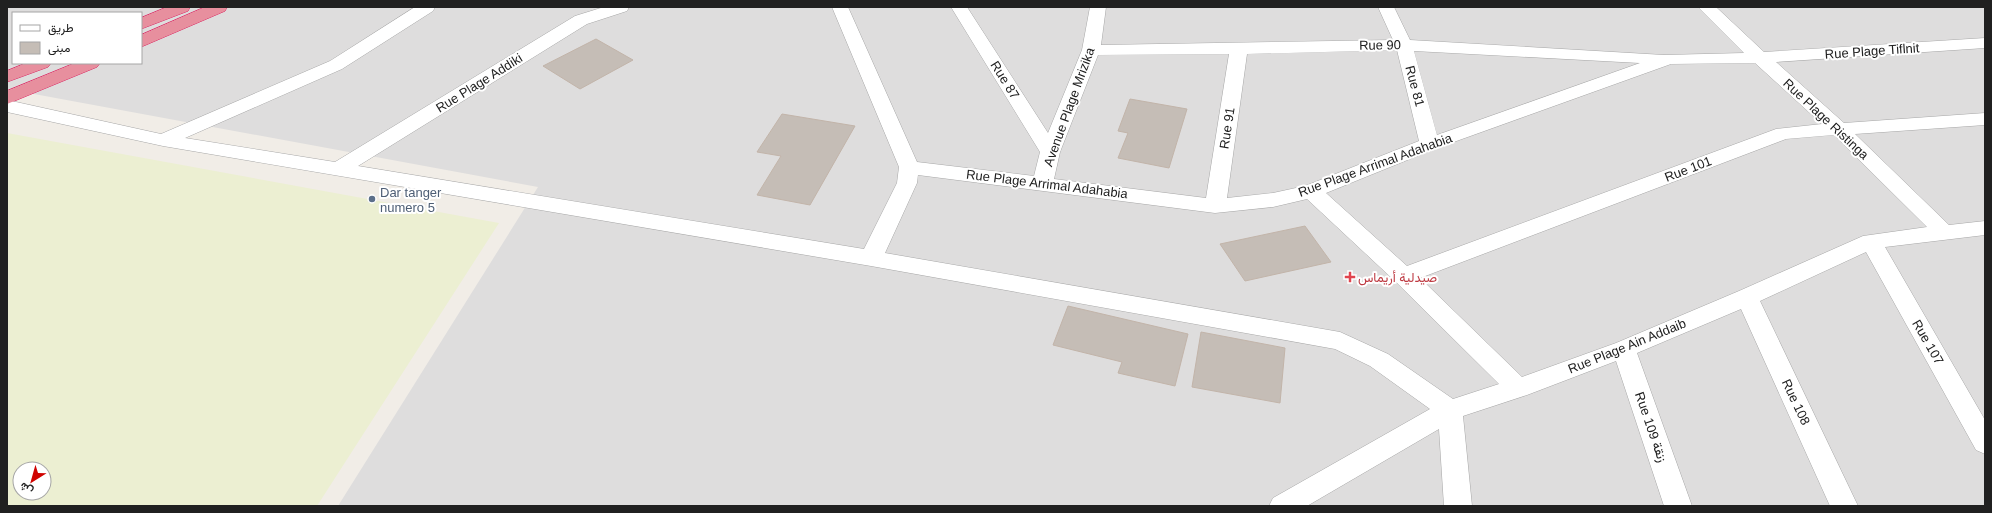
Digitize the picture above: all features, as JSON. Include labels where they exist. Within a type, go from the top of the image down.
[{"type":"highway","points":[[142,24],[182,7]]},
{"type":"highway","points":[[142,42],[219,7]]},
{"type":"highway","points":[[7,77],[40,64]]},
{"type":"highway","points":[[7,98],[89,64]]},
{"type":"street","points":[[163,140],[336,65],[427,7]]},
{"type":"street","name":"Rue Plage Addiki","points":[[340,168],[581,20],[621,7]]},
{"type":"street","points":[[840,7],[909,167],[907,183],[871,258]]},
{"type":"street","name":"Rue 87","points":[[959,7],[1050,152]]},
{"type":"street","name":"Rue 81","points":[[1386,7],[1404,45],[1430,144]]},
{"type":"street","name":"Rue Plage Ristinga","points":[[1706,7],[1838,128],[1945,233]]},
{"type":"street","name":"Avenue Plage Mrizika","points":[[1043,184],[1050,152],[1091,50],[1093,10]]},
{"type":"street","name":"Rue Plage Tiflnit","points":[[1760,58],[1985,43]]},
{"type":"street","name":"Rue 90","points":[[1091,50],[1239,49],[1404,45],[1669,60]]},
{"type":"street","name":"Rue 91","points":[[1215,206],[1239,49]]},
{"type":"street","name":"Rue Plage Arrimal Adahabia","points":[[909,167],[1215,206],[1273,200],[1311,191],[1430,144],[1669,60],[1760,58]]},
{"type":"street","points":[[7,106],[163,140],[340,168],[871,258],[1340,341],[1379,360],[1450,410],[1458,506]]},
{"type":"street","name":"Rue 101","points":[[1404,276],[1783,133],[1985,119]]},
{"type":"street","points":[[1311,191],[1404,276],[1518,388]]},
{"type":"street","name":"Rue Plage Ain Addaib","points":[[1282,506],[1450,410],[1518,388],[1624,349],[1747,297],[1871,241],[1985,228]]},
{"type":"street","name":"Rue 107","points":[[1871,241],[1985,443]]},
{"type":"street","name":"Rue 108","points":[[1747,297],[1844,506]]},
{"type":"street","name":"Rue 109 زنقة","points":[[1624,349],[1678,506]]},
{"type":"shaded area","points":[[7,7],[1985,7],[1985,506],[338,506],[538,187],[7,89]]},
{"type":"green space","points":[[7,133],[499,223],[317,506],[7,506]]},
{"type":"building","points":[[596,39],[633,60],[580,89],[543,66]]},
{"type":"building","points":[[1130,99],[1187,109],[1169,168],[1118,158],[1128,133],[1118,131]]},
{"type":"building","points":[[782,114],[855,126],[810,205],[757,195],[781,156],[757,152]]},
{"type":"building","points":[[1305,226],[1331,262],[1245,281],[1220,244]]},
{"type":"building","points":[[1068,306],[1188,334],[1175,386],[1118,373],[1122,362],[1053,345]]},
{"type":"building","points":[[1201,332],[1285,348],[1280,403],[1192,387]]},
{"type":"place","name":"Dar tanger numero 5","points":[[372,199]]},
{"type":"place","name":"صيدلية أريماس","points":[[1350,277]]}]
